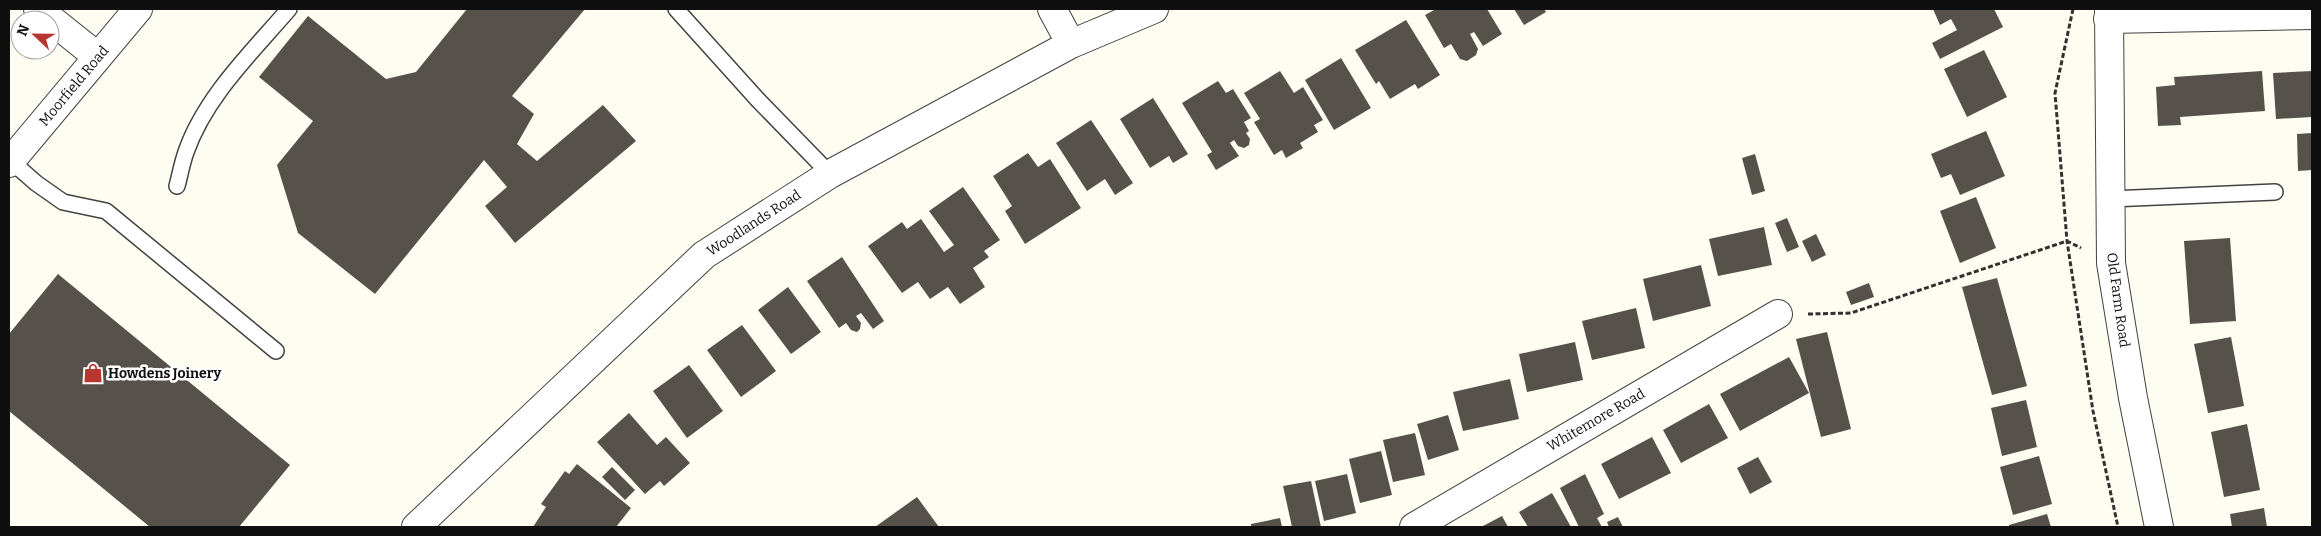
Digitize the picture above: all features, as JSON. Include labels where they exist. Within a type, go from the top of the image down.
[{"type":"street","points":[[38,9],[98,58]]},
{"type":"street","name":"Moorfield Road","points":[[10,162],[138,9]]},
{"type":"street","points":[[1052,9],[1071,44]]},
{"type":"street","name":"Woodlands Road","points":[[416,527],[704,255],[830,174],[1071,44],[1154,9]]},
{"type":"street","points":[[2109,14],[2312,15]]},
{"type":"street","name":"Old Farm Road","points":[[2109,14],[2111,263],[2133,398],[2159,527]]},
{"type":"street","name":"Whitemore Road","points":[[1414,527],[1778,314]]},
{"type":"lane","points":[[177,186],[186,152],[200,122],[229,79],[289,9]]},
{"type":"lane","points":[[676,9],[758,100],[830,174]]},
{"type":"lane","points":[[10,162],[63,202],[106,211],[276,351]]},
{"type":"lane","points":[[2110,199],[2275,192]]},
{"type":"path","points":[[2073,9],[2055,93],[2067,241],[2093,410],[2118,527]]},
{"type":"path","points":[[1778,314],[1852,313],[2067,241],[2111,263]]},
{"type":"building","points":[[467,9],[585,9],[512,96],[534,114],[517,144],[537,161],[603,105],[636,141],[515,243],[485,206],[507,187],[484,160],[375,294],[298,233],[277,165],[313,121],[259,77],[308,16],[386,79],[416,72]]},
{"type":"building","points":[[1436,9],[1487,9],[1502,34],[1483,46],[1474,32],[1470,34],[1478,49],[1476,55],[1467,61],[1460,59],[1451,44],[1444,48],[1425,15]]},
{"type":"building","points":[[1514,9],[1544,9],[1546,12],[1524,25]]},
{"type":"building","points":[[1933,9],[1994,9],[2003,27],[1940,59],[1932,43],[1957,30],[1951,19],[1940,25]]},
{"type":"building","points":[[1406,20],[1440,75],[1418,89],[1415,84],[1390,99],[1379,81],[1376,84],[1355,50]]},
{"type":"building","points":[[1984,50],[2007,97],[1967,117],[1944,69]]},
{"type":"building","points":[[1341,58],[1371,108],[1334,130],[1305,80]]},
{"type":"building","points":[[1280,71],[1294,93],[1303,87],[1323,120],[1314,125],[1318,132],[1300,143],[1303,148],[1286,158],[1282,150],[1274,155],[1254,122],[1260,119],[1244,93]]},
{"type":"building","points":[[2262,71],[2265,111],[2180,117],[2181,125],[2158,126],[2156,87],[2175,85],[2174,77]]},
{"type":"building","points":[[2312,71],[2312,117],[2276,119],[2273,73]]},
{"type":"building","points":[[1218,81],[1226,93],[1233,89],[1251,118],[1244,122],[1249,131],[1246,133],[1250,139],[1249,145],[1244,148],[1238,146],[1234,140],[1230,143],[1239,156],[1216,170],[1207,155],[1212,152],[1182,103]]},
{"type":"building","points":[[1153,98],[1188,154],[1173,163],[1169,156],[1150,168],[1120,119]]},
{"type":"building","points":[[1091,120],[1133,183],[1115,195],[1105,179],[1087,191],[1056,143]]},
{"type":"building","points":[[1986,131],[2005,176],[1960,195],[1951,174],[1941,178],[1931,154]]},
{"type":"building","points":[[2312,133],[2312,170],[2298,171],[2297,134]]},
{"type":"building","points":[[1028,153],[1038,167],[1050,159],[1081,208],[1025,244],[1005,211],[1012,206],[993,176]]},
{"type":"building","points":[[1755,154],[1765,191],[1752,195],[1742,158]]},
{"type":"building","points":[[963,187],[1000,240],[984,251],[989,257],[973,268],[985,287],[960,304],[948,287],[930,299],[918,282],[902,293],[868,246],[902,222],[907,229],[921,219],[944,252],[954,245],[929,211]]},
{"type":"building","points":[[1976,197],[1996,248],[1960,263],[1940,211]]},
{"type":"building","points":[[1787,218],[1799,247],[1787,252],[1775,223]]},
{"type":"building","points":[[1764,227],[1772,265],[1718,276],[1709,239]]},
{"type":"building","points":[[1816,234],[1826,255],[1812,262],[1802,241]]},
{"type":"building","points":[[2230,238],[2236,321],[2190,324],[2184,241]]},
{"type":"building","points":[[842,257],[884,321],[873,329],[861,313],[856,316],[861,323],[860,329],[857,332],[851,330],[846,323],[839,328],[807,281]]},
{"type":"building","points":[[1701,265],[1711,306],[1653,321],[1643,279]]},
{"type":"building","name":"Howdens Joinery","points":[[58,274],[290,465],[239,527],[150,527],[9,411],[9,334]]},
{"type":"building","points":[[1997,278],[2027,386],[1992,395],[1962,287]]},
{"type":"building","points":[[1869,283],[1874,297],[1851,305],[1846,292]]},
{"type":"building","points":[[788,287],[821,332],[791,354],[758,310]]},
{"type":"building","points":[[1636,308],[1645,348],[1592,360],[1582,321]]},
{"type":"building","points":[[742,325],[776,371],[741,397],[707,350]]},
{"type":"building","points":[[1827,332],[1851,429],[1821,437],[1796,339]]},
{"type":"building","points":[[2231,337],[2244,406],[2208,413],[2194,344]]},
{"type":"building","points":[[1575,342],[1583,380],[1527,392],[1519,354]]},
{"type":"building","points":[[1789,357],[1809,393],[1740,431],[1720,394]]},
{"type":"building","points":[[689,365],[723,411],[687,438],[653,391]]},
{"type":"building","points":[[1510,379],[1519,419],[1463,431],[1453,392]]},
{"type":"building","points":[[2026,400],[2037,447],[2002,456],[1991,408]]},
{"type":"building","points":[[1709,404],[1728,438],[1681,463],[1663,430]]},
{"type":"building","points":[[629,413],[657,445],[666,437],[690,463],[664,486],[660,481],[645,494],[597,442]]},
{"type":"building","points":[[1448,415],[1459,450],[1428,460],[1417,424]]},
{"type":"building","points":[[2247,424],[2260,490],[2224,497],[2211,432]]},
{"type":"building","points":[[1415,433],[1425,475],[1393,482],[1383,440]]},
{"type":"building","points":[[1652,437],[1671,473],[1619,499],[1601,464]]},
{"type":"building","points":[[1381,451],[1392,495],[1360,503],[1349,459]]},
{"type":"building","points":[[2039,456],[2052,504],[2013,515],[2000,467]]},
{"type":"building","points":[[1758,457],[1772,482],[1750,494],[1737,468]]},
{"type":"building","points":[[577,464],[631,508],[616,527],[533,527],[546,507],[541,504],[565,471],[569,474]]},
{"type":"building","points":[[612,467],[635,490],[625,500],[602,477]]},
{"type":"building","points":[[1347,474],[1356,513],[1324,521],[1315,481]]},
{"type":"building","points":[[1585,474],[1604,514],[1597,518],[1602,527],[1579,527],[1560,488]]},
{"type":"building","points":[[1311,481],[1321,527],[1292,527],[1283,486]]},
{"type":"building","points":[[1552,493],[1571,527],[1528,527],[1519,512]]},
{"type":"building","points":[[917,497],[939,527],[875,527]]},
{"type":"building","points":[[2264,508],[2267,527],[2232,527],[2230,514]]},
{"type":"building","points":[[2047,514],[2051,527],[2009,527],[2009,525]]},
{"type":"building","points":[[1502,516],[1508,527],[1481,527]]},
{"type":"building","points":[[1618,517],[1623,527],[1609,527],[1607,522]]},
{"type":"building","points":[[1280,518],[1282,527],[1251,527],[1251,524]]},
{"type":"place","name":"Howdens Joinery","points":[[93,373]]}]
